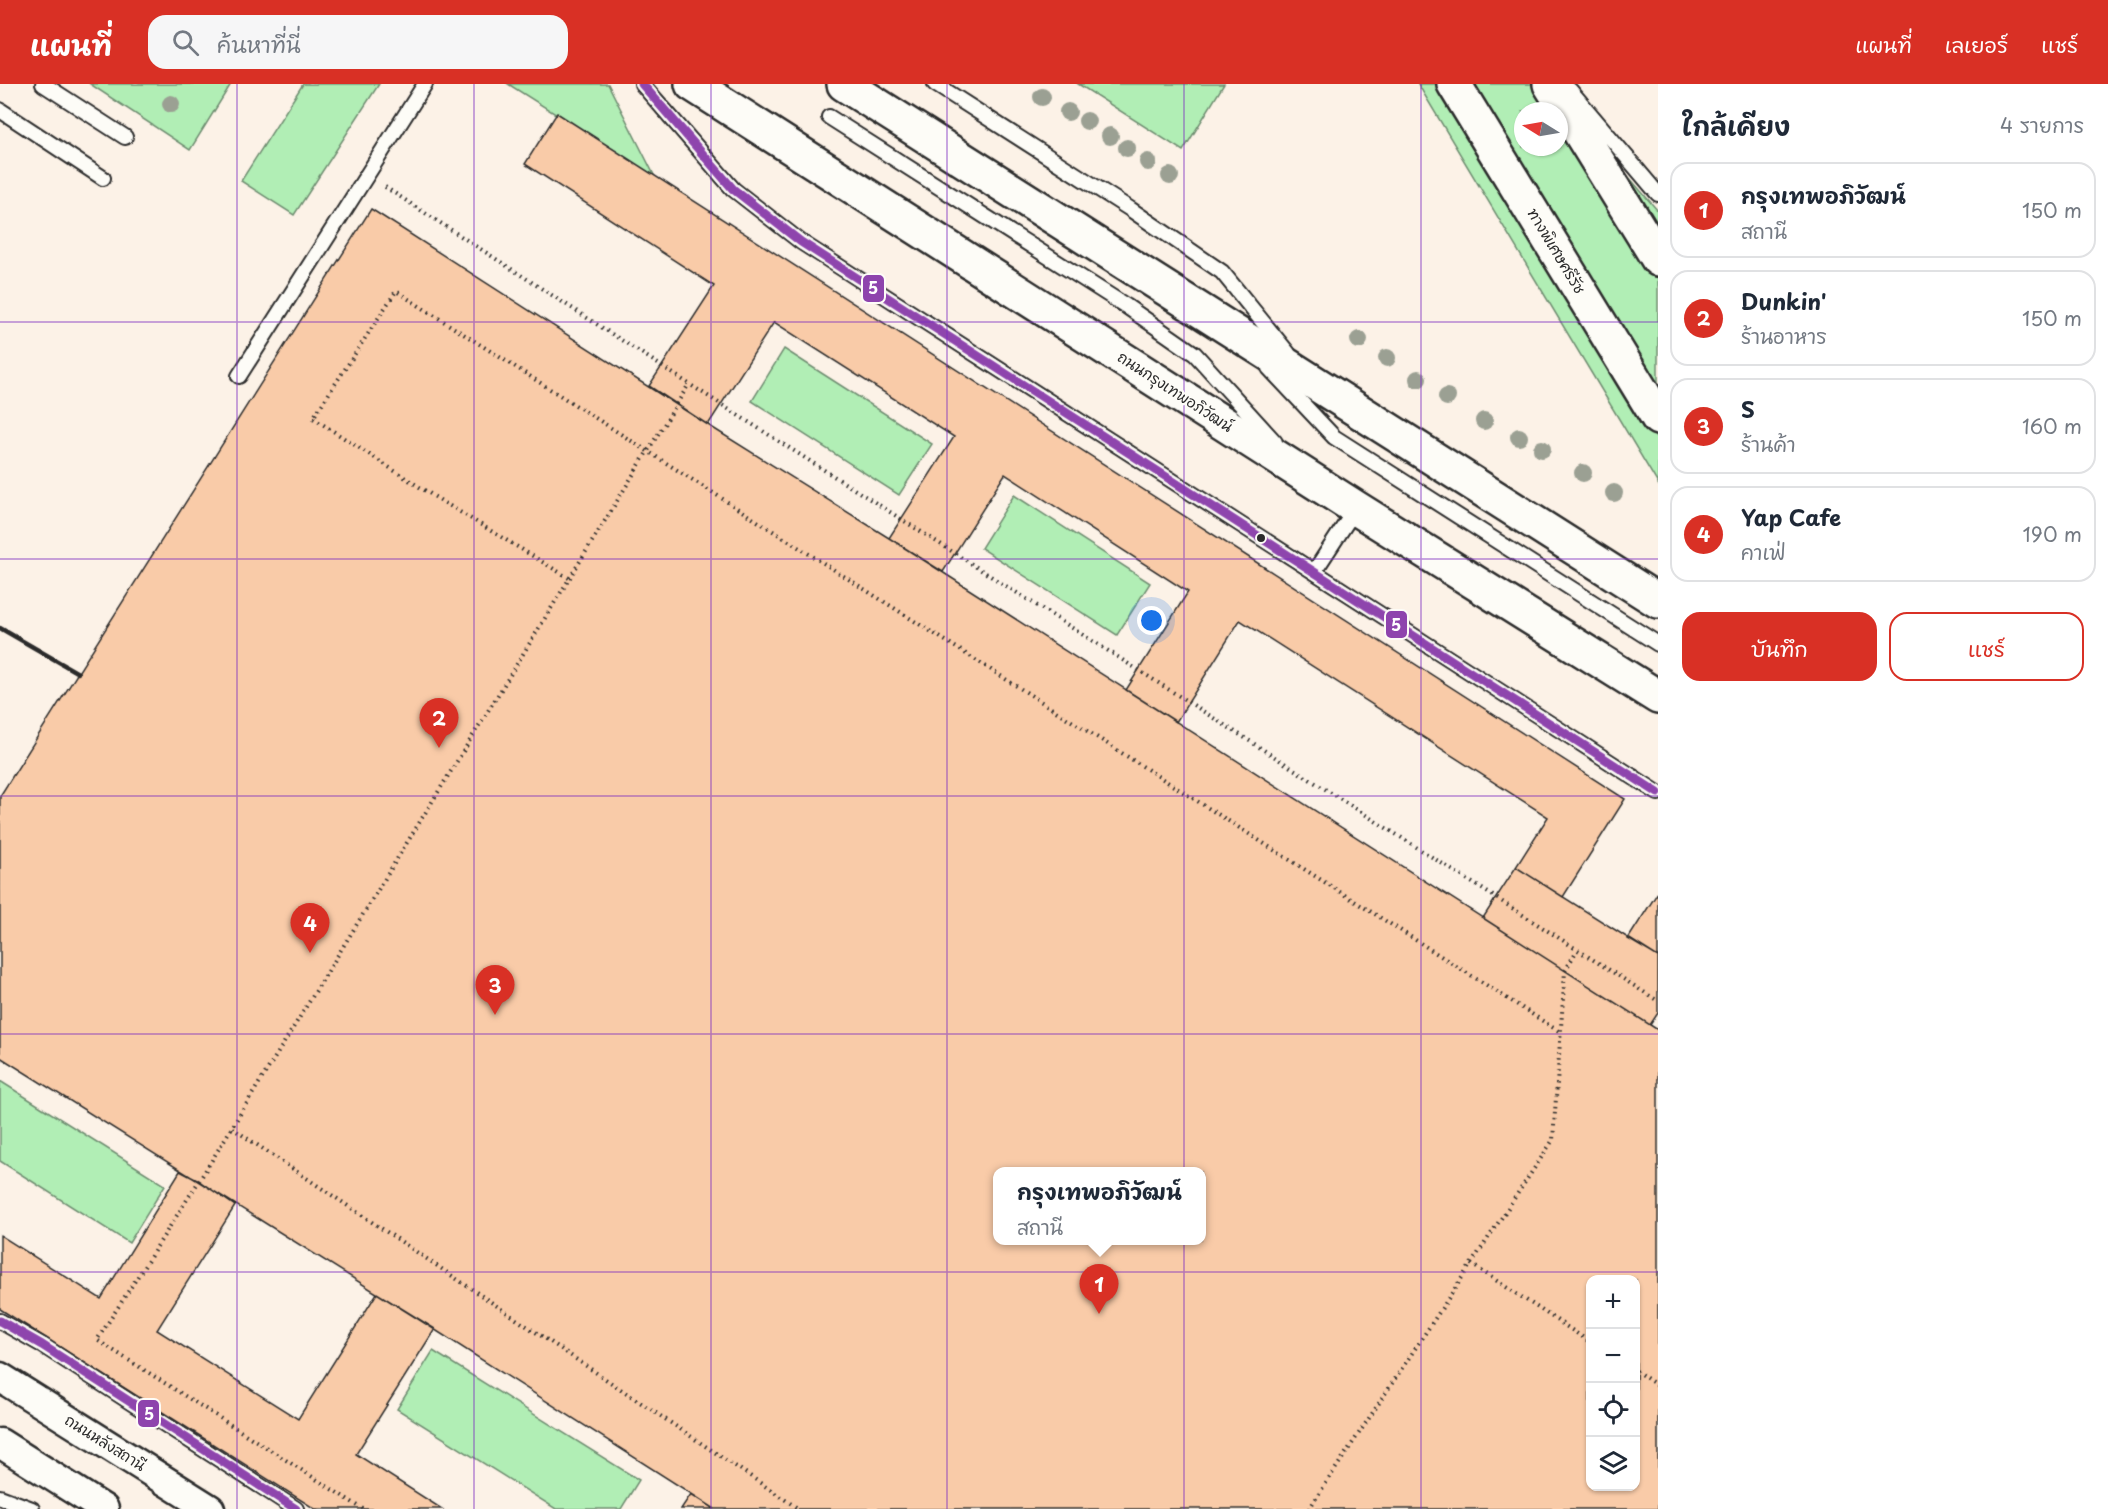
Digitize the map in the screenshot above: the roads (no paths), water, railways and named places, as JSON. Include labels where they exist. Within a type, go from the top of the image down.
[{"type":"main road","name":"ถนนกรุงเทพอภิวัฒน์","points":[[692,84],[1356,508],[1658,697]]},
{"type":"main road","points":[[844,84],[1658,601]]},
{"type":"main road","name":"ทางพิเศษศรีรัช","points":[[1454,84],[1658,418]]},
{"type":"main road","points":[[1550,84],[1658,259]]},
{"type":"street","name":"ถนนหลังสถานี","points":[[0,1377],[210,1509]]},
{"type":"street","points":[[0,1443],[104,1509]]},
{"type":"lane","points":[[43,84],[125,137]]},
{"type":"lane","points":[[238,376],[425,84]]},
{"type":"lane","points":[[642,84],[733,189],[801,242],[1658,792]]},
{"type":"lane","points":[[934,84],[1130,209],[1222,272],[1311,381]]},
{"type":"lane","points":[[1565,84],[1658,195]]},
{"type":"lane","points":[[0,110],[103,178]]},
{"type":"lane","points":[[829,117],[1126,306],[1195,354],[1305,475]]},
{"type":"lane","points":[[1234,332],[1334,437],[1658,644]]},
{"type":"lane","points":[[1314,572],[1356,508]]},
{"type":"lane","points":[[0,1321],[42,1345],[296,1509]]},
{"type":"lane","points":[[0,1497],[32,1509]]},
{"type":"railway","points":[[0,628],[78,673]]},
{"type":"place","name":"Dunkin'","points":[[439,748]]},
{"type":"place","name":"Yap Cafe","points":[[310,953]]},
{"type":"place","name":"S","points":[[495,1015]]},
{"type":"place","name":"กรุงเทพอภิวัฒน์","points":[[1099,1314]]}]
